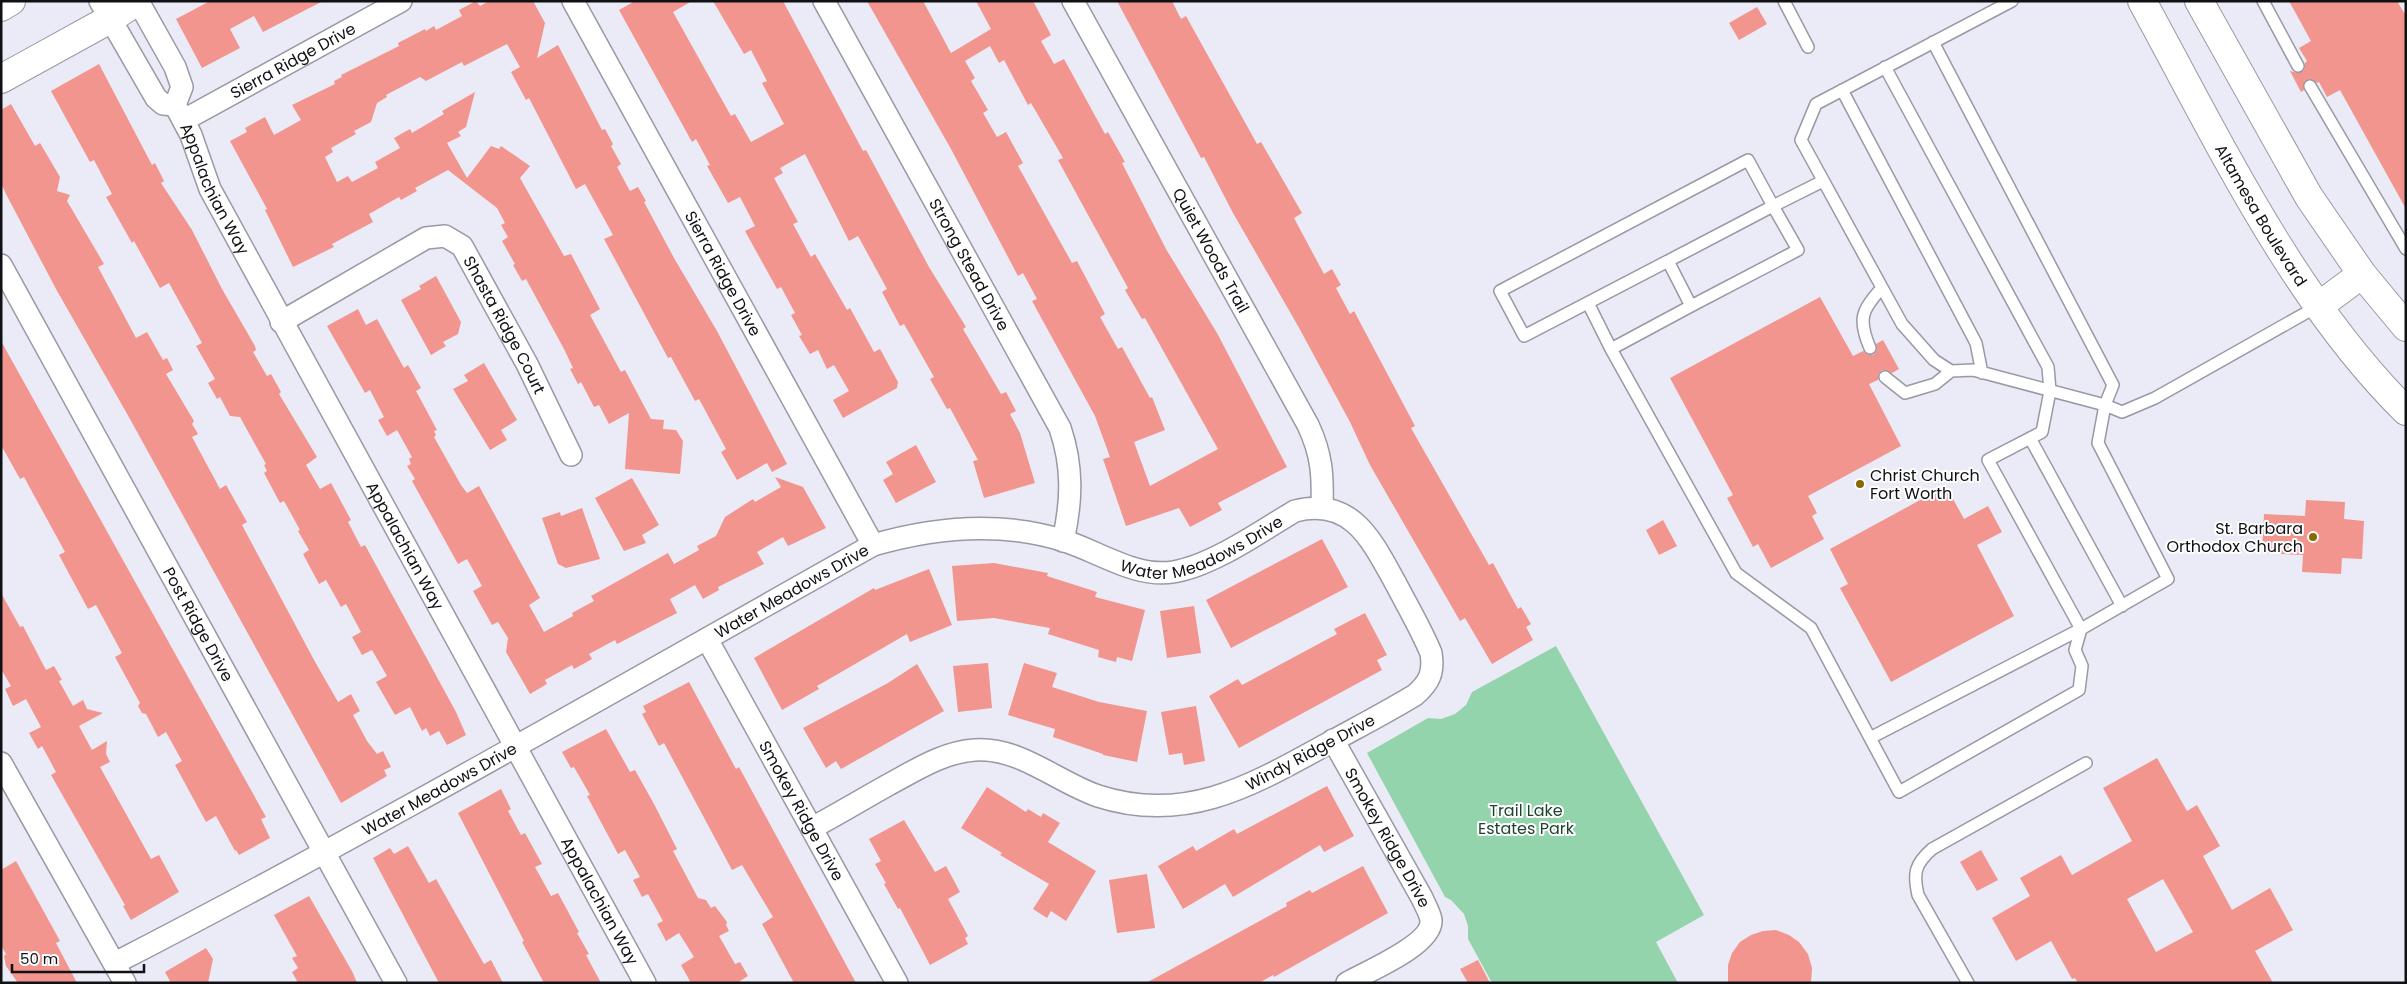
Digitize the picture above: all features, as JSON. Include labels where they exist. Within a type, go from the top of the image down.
[{"type":"main road","points":[[1,7],[11,1]]},
{"type":"main road","points":[[1,79],[105,10],[137,1]]},
{"type":"main road","name":"Altamesa Boulevard","points":[[2142,1],[2248,195],[2319,306],[2348,348],[2406,411]]},
{"type":"main road","points":[[2199,1],[2309,198],[2362,274],[2404,319]]},
{"type":"main road","points":[[2319,306],[2362,274]]},
{"type":"street","name":"Appalachian Way","points":[[137,1],[174,67],[182,86],[179,112],[210,189],[281,322],[645,983]]},
{"type":"street","name":"Sierra Ridge Drive","points":[[179,112],[401,1]]},
{"type":"street","name":"Sierra Ridge Drive","points":[[573,1],[873,545]]},
{"type":"street","name":"Strong Stead Drive","points":[[824,1],[1060,428],[1069,458],[1071,480],[1070,506],[1063,541]]},
{"type":"street","name":"Quiet Woods Trail","points":[[1073,1],[1308,425],[1321,458],[1323,476],[1322,508]]},
{"type":"street","name":"Appalachian Way","points":[[105,10],[156,98],[179,112]]},
{"type":"street","name":"Shasta Ridge Court","points":[[281,322],[426,238],[445,236],[462,246],[527,364],[571,455]]},
{"type":"street","name":"Post Ridge Drive","points":[[1,266],[396,983]]},
{"type":"street","name":"Water Meadows Drive","points":[[115,963],[216,912],[873,545],[939,530],[965,528],[1020,532],[1063,541],[1138,570],[1172,572],[1207,561],[1296,511],[1308,508],[1322,508],[1337,511],[1363,529],[1372,542],[1424,636],[1431,653],[1433,672]]},
{"type":"street","name":"Smokey Ridge Drive","points":[[706,639],[897,983]]},
{"type":"street","name":"Windy Ridge Drive","points":[[812,828],[927,764],[957,752],[975,750],[1002,752],[1015,756],[1084,791],[1102,797],[1148,804],[1170,804],[1211,798],[1246,787],[1415,695],[1427,685],[1433,672]]},
{"type":"street","name":"Smokey Ridge Drive","points":[[1333,740],[1422,898],[1431,921],[1428,932],[1416,945],[1347,983]]},
{"type":"street","points":[[1,763],[125,983]]},
{"type":"lane","points":[[1784,1],[1808,47]]},
{"type":"lane","points":[[2012,1],[1816,104],[1801,140],[1902,324],[1934,360],[1951,371],[1973,370],[2122,412],[2155,398],[2319,306]]},
{"type":"lane","points":[[2263,1],[2298,66]]},
{"type":"lane","points":[[1870,738],[2081,629],[2168,579],[2098,443],[2106,406],[2113,385],[1933,42]]},
{"type":"lane","points":[[1588,303],[1610,349],[1736,573],[1811,628],[1899,792],[2079,690],[2082,666],[2075,650],[2081,629],[1988,460],[2042,432],[2050,392],[2048,367],[1885,68]]},
{"type":"lane","points":[[2310,86],[2406,249]]},
{"type":"lane","points":[[1842,90],[1976,343],[1982,373]]},
{"type":"lane","points":[[1610,349],[1798,250],[1773,206],[1748,160],[1500,291],[1524,336],[1773,206],[1823,181]]},
{"type":"lane","points":[[1668,261],[1691,306]]},
{"type":"lane","points":[[1870,348],[1861,328],[1867,303],[1882,288]]},
{"type":"lane","points":[[1885,377],[1905,393],[1936,384],[1951,371]]},
{"type":"lane","points":[[2030,438],[2122,606]]},
{"type":"lane","points":[[1968,983],[1918,895],[1914,880],[1919,861],[1932,849],[2086,763]]},
{"type":"green space","name":"Trail Lake Estates Park","points":[[1556,646],[1704,915],[1656,942],[1678,983],[1492,983],[1468,939],[1468,926],[1464,914],[1451,900],[1445,897],[1367,753],[1428,718],[1441,719],[1455,714],[1466,705],[1472,692]]},
{"type":"building","points":[[210,1],[323,1],[263,32],[254,16],[230,29],[240,48],[202,68],[176,19]]},
{"type":"building","points":[[476,1],[480,6],[489,1],[533,1],[545,23],[537,58],[558,45],[602,130],[605,129],[613,144],[611,146],[621,164],[617,167],[630,191],[638,187],[674,258],[717,331],[787,464],[772,472],[767,463],[737,480],[721,452],[726,449],[699,399],[695,401],[671,357],[668,358],[604,239],[613,235],[585,184],[576,189],[529,98],[526,100],[511,72],[520,67],[507,44],[464,66],[462,62],[426,81],[420,77],[386,95],[387,97],[377,103],[371,122],[354,131],[356,134],[331,148],[333,152],[325,157],[337,182],[348,176],[352,182],[378,168],[375,162],[400,148],[394,138],[410,129],[412,133],[444,114],[442,111],[475,92],[466,127],[458,132],[461,136],[447,143],[467,178],[491,146],[499,149],[501,146],[530,166],[520,178],[564,256],[571,254],[600,309],[590,315],[621,372],[625,370],[651,419],[664,420],[663,429],[676,430],[683,441],[680,474],[625,469],[629,413],[609,424],[599,405],[594,407],[581,382],[578,384],[570,369],[573,368],[564,349],[526,279],[522,281],[513,265],[515,264],[502,241],[508,237],[501,225],[505,223],[497,208],[448,170],[415,188],[417,191],[401,200],[399,197],[369,214],[373,222],[332,244],[334,247],[293,267],[265,210],[267,209],[230,141],[247,132],[245,128],[265,117],[274,135],[301,120],[292,105],[335,84],[334,81],[342,77],[341,75],[399,46],[398,43],[425,29],[426,31],[434,26],[436,30],[462,16],[459,10]]},
{"type":"building","points":[[635,1],[692,1],[673,12],[731,116],[735,114],[751,142],[784,124],[762,83],[767,81],[751,50],[744,54],[713,1],[783,1],[863,151],[866,150],[929,267],[966,327],[963,329],[1001,394],[1006,392],[1016,411],[1010,414],[1020,433],[1035,483],[984,498],[973,461],[978,460],[950,408],[947,409],[930,379],[934,377],[904,324],[900,326],[882,292],[887,289],[858,236],[849,241],[805,154],[780,168],[783,173],[774,178],[798,222],[793,224],[811,257],[815,254],[847,310],[850,308],[874,352],[880,349],[898,382],[897,388],[843,418],[833,400],[849,391],[834,365],[827,369],[818,350],[810,354],[799,336],[802,335],[791,315],[795,313],[781,287],[777,289],[745,231],[755,226],[740,197],[728,203],[707,166],[710,165],[696,139],[692,142],[619,10]]},
{"type":"building","points":[[867,1],[923,1],[951,53],[991,29],[976,1],[1033,1],[1051,35],[1041,41],[1054,64],[1064,59],[1105,134],[1108,132],[1125,162],[1122,163],[1166,249],[1217,333],[1287,467],[1218,503],[1222,510],[1190,527],[1179,508],[1126,526],[1103,459],[1110,457],[1095,416],[1032,301],[1037,299],[1023,273],[1018,276],[951,149]],"holes":[[[990,46],[999,63],[1004,60],[1028,105],[1031,103],[1063,158],[1058,160],[1128,288],[1125,290],[1142,319],[1145,318],[1218,449],[1150,486],[1134,442],[1165,430],[1152,397],[1150,398],[1122,347],[1118,349],[1100,317],[1105,314],[1077,261],[1072,263],[1018,166],[1023,163],[1006,132],[997,137],[983,113],[988,110],[971,81],[975,78],[965,61]]]},
{"type":"building","points":[[1117,1],[1172,1],[1181,19],[1186,16],[1257,144],[1261,142],[1302,213],[1294,218],[1324,274],[1332,269],[1341,285],[1336,288],[1350,314],[1354,311],[1415,426],[1411,428],[1489,565],[1493,563],[1518,609],[1521,607],[1531,624],[1526,627],[1533,640],[1492,664],[1465,618],[1460,621],[1370,465],[1350,422],[1298,326],[1233,213],[1204,157],[1201,158]]},
{"type":"building","points":[[2289,1],[2397,1],[2406,16],[2406,209],[2340,90],[2327,97],[2319,82],[2317,83],[2309,79],[2304,82],[2304,90],[2301,92],[2290,71],[2298,73],[2304,70],[2307,61],[2299,48],[2311,41]]},
{"type":"building","points":[[1757,7],[1767,24],[1739,40],[1729,23]]},
{"type":"building","points":[[99,64],[152,165],[155,163],[164,181],[161,183],[192,230],[222,289],[255,346],[256,350],[253,352],[267,376],[271,374],[281,392],[279,394],[317,457],[306,465],[320,489],[331,483],[351,520],[348,522],[361,547],[365,545],[456,712],[466,735],[447,745],[439,731],[430,736],[426,728],[422,731],[410,707],[395,715],[376,682],[387,676],[372,650],[362,655],[352,637],[361,632],[346,604],[341,607],[326,580],[319,584],[303,554],[309,550],[298,531],[300,530],[284,501],[280,503],[264,473],[267,471],[264,465],[266,464],[240,417],[230,416],[220,397],[217,399],[208,383],[215,379],[196,346],[202,343],[169,283],[160,288],[134,241],[132,243],[106,197],[112,194],[94,160],[90,162],[51,91]]},
{"type":"building","points":[[11,104],[35,146],[40,143],[60,177],[57,191],[70,195],[67,201],[104,264],[98,267],[136,338],[147,332],[163,360],[167,358],[173,370],[166,374],[194,421],[192,424],[198,434],[192,437],[220,489],[226,485],[247,522],[242,525],[338,702],[351,694],[360,711],[353,715],[367,741],[377,754],[383,751],[391,767],[384,770],[387,776],[341,803],[130,419],[56,289],[6,194],[1,183],[1,110]]},
{"type":"building","points":[[436,276],[461,322],[458,334],[443,342],[446,346],[431,355],[401,300],[421,289],[419,286]]},
{"type":"building","points":[[1820,297],[1853,356],[1863,351],[1868,355],[1873,355],[1877,350],[1876,344],[1883,340],[1899,369],[1892,373],[1882,370],[1878,375],[1878,380],[1869,384],[1901,446],[1808,496],[1817,513],[1812,516],[1824,539],[1771,568],[1758,544],[1753,547],[1727,498],[1733,495],[1670,378]]},
{"type":"building","points":[[358,309],[366,325],[377,319],[404,368],[408,365],[421,388],[416,391],[437,430],[434,431],[436,435],[434,437],[461,485],[467,493],[479,486],[540,598],[529,605],[544,632],[573,616],[572,613],[594,601],[591,596],[668,553],[674,564],[699,550],[697,546],[716,536],[725,517],[753,499],[755,502],[781,487],[775,477],[803,487],[826,528],[788,546],[783,537],[757,552],[764,564],[718,587],[719,590],[703,599],[695,585],[670,599],[677,613],[617,644],[615,640],[589,654],[592,659],[574,669],[572,665],[545,680],[547,684],[530,694],[506,652],[508,638],[498,622],[492,625],[473,591],[482,586],[467,559],[458,564],[412,481],[415,479],[407,466],[411,464],[409,459],[412,457],[397,430],[387,436],[378,420],[384,417],[370,390],[365,393],[327,326]]},
{"type":"building","points":[[1,341],[266,817],[261,819],[270,838],[239,855],[216,816],[206,822],[175,765],[182,761],[166,732],[158,737],[146,714],[142,713],[138,706],[140,703],[115,657],[122,653],[96,605],[88,609],[59,555],[65,552],[24,477],[20,479],[1,445]]},
{"type":"building","points":[[484,363],[517,420],[501,430],[507,440],[490,450],[453,389],[468,381],[464,375]]},
{"type":"building","points":[[916,445],[936,482],[896,503],[883,480],[893,474],[886,462]]},
{"type":"building","points":[[632,478],[659,525],[642,535],[646,543],[624,551],[595,498]]},
{"type":"building","points":[[1946,486],[1964,519],[1988,506],[2002,532],[1977,545],[2014,616],[1891,682],[1840,588],[1848,584],[1830,549]]},
{"type":"building","name":"St. Barbara Orthodox Church","points":[[2306,500],[2345,502],[2344,519],[2364,521],[2362,559],[2342,558],[2341,574],[2302,572],[2303,555],[2262,553],[2264,514],[2305,516]]},
{"type":"building","points":[[582,508],[600,559],[566,568],[558,564],[542,518],[560,512],[561,516]]},
{"type":"building","points":[[1663,520],[1677,546],[1659,555],[1646,530]]},
{"type":"building","points":[[1322,539],[1348,587],[1231,648],[1206,600]]},
{"type":"building","points":[[994,563],[1048,573],[1047,576],[1097,592],[1095,597],[1145,610],[1132,661],[1117,657],[1116,662],[1098,657],[1099,650],[1048,634],[1050,628],[994,618],[957,621],[952,566]]},
{"type":"building","points":[[929,569],[952,625],[910,642],[907,634],[817,686],[819,689],[782,710],[754,658],[874,588],[875,590]]},
{"type":"building","points":[[1,593],[20,627],[23,626],[46,670],[54,666],[62,680],[59,681],[73,706],[83,700],[87,709],[103,713],[79,726],[92,750],[107,741],[106,754],[110,762],[100,767],[151,859],[159,855],[179,892],[131,920],[123,906],[125,905],[51,775],[56,772],[42,746],[38,749],[29,733],[41,727],[26,699],[13,706],[5,689],[11,686],[1,669]]},
{"type":"building","points":[[1194,606],[1201,653],[1167,658],[1160,611]]},
{"type":"building","points":[[1365,613],[1387,655],[1377,660],[1382,670],[1239,748],[1209,696],[1238,679],[1242,685],[1337,634],[1334,629]]},
{"type":"building","points":[[988,663],[992,708],[958,712],[953,666]]},
{"type":"building","points":[[1024,663],[1057,673],[1052,687],[1099,702],[1147,711],[1137,762],[1103,755],[1053,737],[1055,729],[1008,715]]},
{"type":"building","points":[[917,664],[944,711],[841,769],[836,761],[826,768],[803,728],[888,683]]},
{"type":"building","points":[[689,682],[736,769],[739,767],[856,983],[794,983],[762,924],[773,917],[742,865],[732,870],[664,743],[659,746],[642,714],[646,712],[643,706]]},
{"type":"building","points":[[1196,706],[1205,761],[1184,765],[1182,753],[1169,755],[1161,712]]},
{"type":"building","points":[[606,729],[630,772],[635,770],[654,804],[677,849],[673,851],[698,898],[706,900],[711,908],[715,906],[727,922],[726,925],[729,931],[719,936],[735,964],[740,962],[748,976],[737,983],[691,983],[681,965],[694,957],[679,933],[666,941],[657,924],[663,921],[648,894],[642,897],[633,880],[640,877],[625,850],[618,854],[587,796],[590,795],[574,767],[571,768],[562,752]]},
{"type":"building","points":[[2157,758],[2187,811],[2197,805],[2220,846],[2203,856],[2232,910],[2270,888],[2293,930],[2255,951],[2273,983],[2078,983],[2075,978],[2072,979],[2051,941],[2016,961],[1992,918],[2030,896],[2020,878],[2061,855],[2072,875],[2132,841],[2103,788]],"holes":[[[2163,879],[2193,932],[2156,952],[2127,899]]]},
{"type":"building","points":[[1327,786],[1354,836],[1324,852],[1320,845],[1233,897],[1225,884],[1183,909],[1158,866],[1193,846],[1196,851],[1234,829],[1237,834]]},
{"type":"building","points":[[987,787],[1026,812],[1028,809],[1041,817],[1043,813],[1060,823],[1048,842],[1096,871],[1066,921],[1051,911],[1047,918],[1033,909],[1049,884],[1000,855],[1002,853],[961,828]]},
{"type":"building","points":[[501,789],[511,809],[508,811],[521,835],[525,833],[542,864],[535,867],[551,896],[558,893],[579,932],[577,933],[589,954],[586,955],[601,983],[544,983],[522,942],[524,941],[458,813]]},
{"type":"building","points":[[904,820],[935,872],[946,866],[960,892],[948,899],[968,936],[965,938],[968,944],[930,965],[900,908],[898,909],[884,884],[886,883],[875,864],[881,861],[869,839]]},
{"type":"building","points":[[408,846],[429,883],[436,879],[484,964],[491,960],[503,983],[439,983],[373,858],[390,848],[394,854]]},
{"type":"building","points":[[1981,850],[1998,880],[1977,891],[1960,862]]},
{"type":"building","points":[[16,861],[60,941],[56,943],[77,983],[18,983],[6,966],[4,956],[6,954],[1,945],[1,870]]},
{"type":"building","points":[[1363,866],[1388,913],[1274,977],[1273,975],[1259,983],[1146,983],[1287,906],[1286,903],[1310,890],[1312,893]]},
{"type":"building","points":[[1147,874],[1155,928],[1117,933],[1109,880]]},
{"type":"building","points":[[309,896],[357,983],[298,983],[292,972],[298,968],[292,958],[297,956],[274,915]]},
{"type":"building","points":[[1776,930],[1789,935],[1799,942],[1808,954],[1812,968],[1811,983],[1728,983],[1728,965],[1732,953],[1740,942],[1751,935],[1763,931]]},
{"type":"building","points":[[206,948],[213,959],[208,983],[171,983],[165,972]]},
{"type":"building","points":[[1478,960],[1490,983],[1468,983],[1460,969]]},
{"type":"place","name":"Christ Church Fort Worth","points":[[1860,484]]},
{"type":"place","name":"St. Barbara Orthodox Church","points":[[2313,537]]}]
